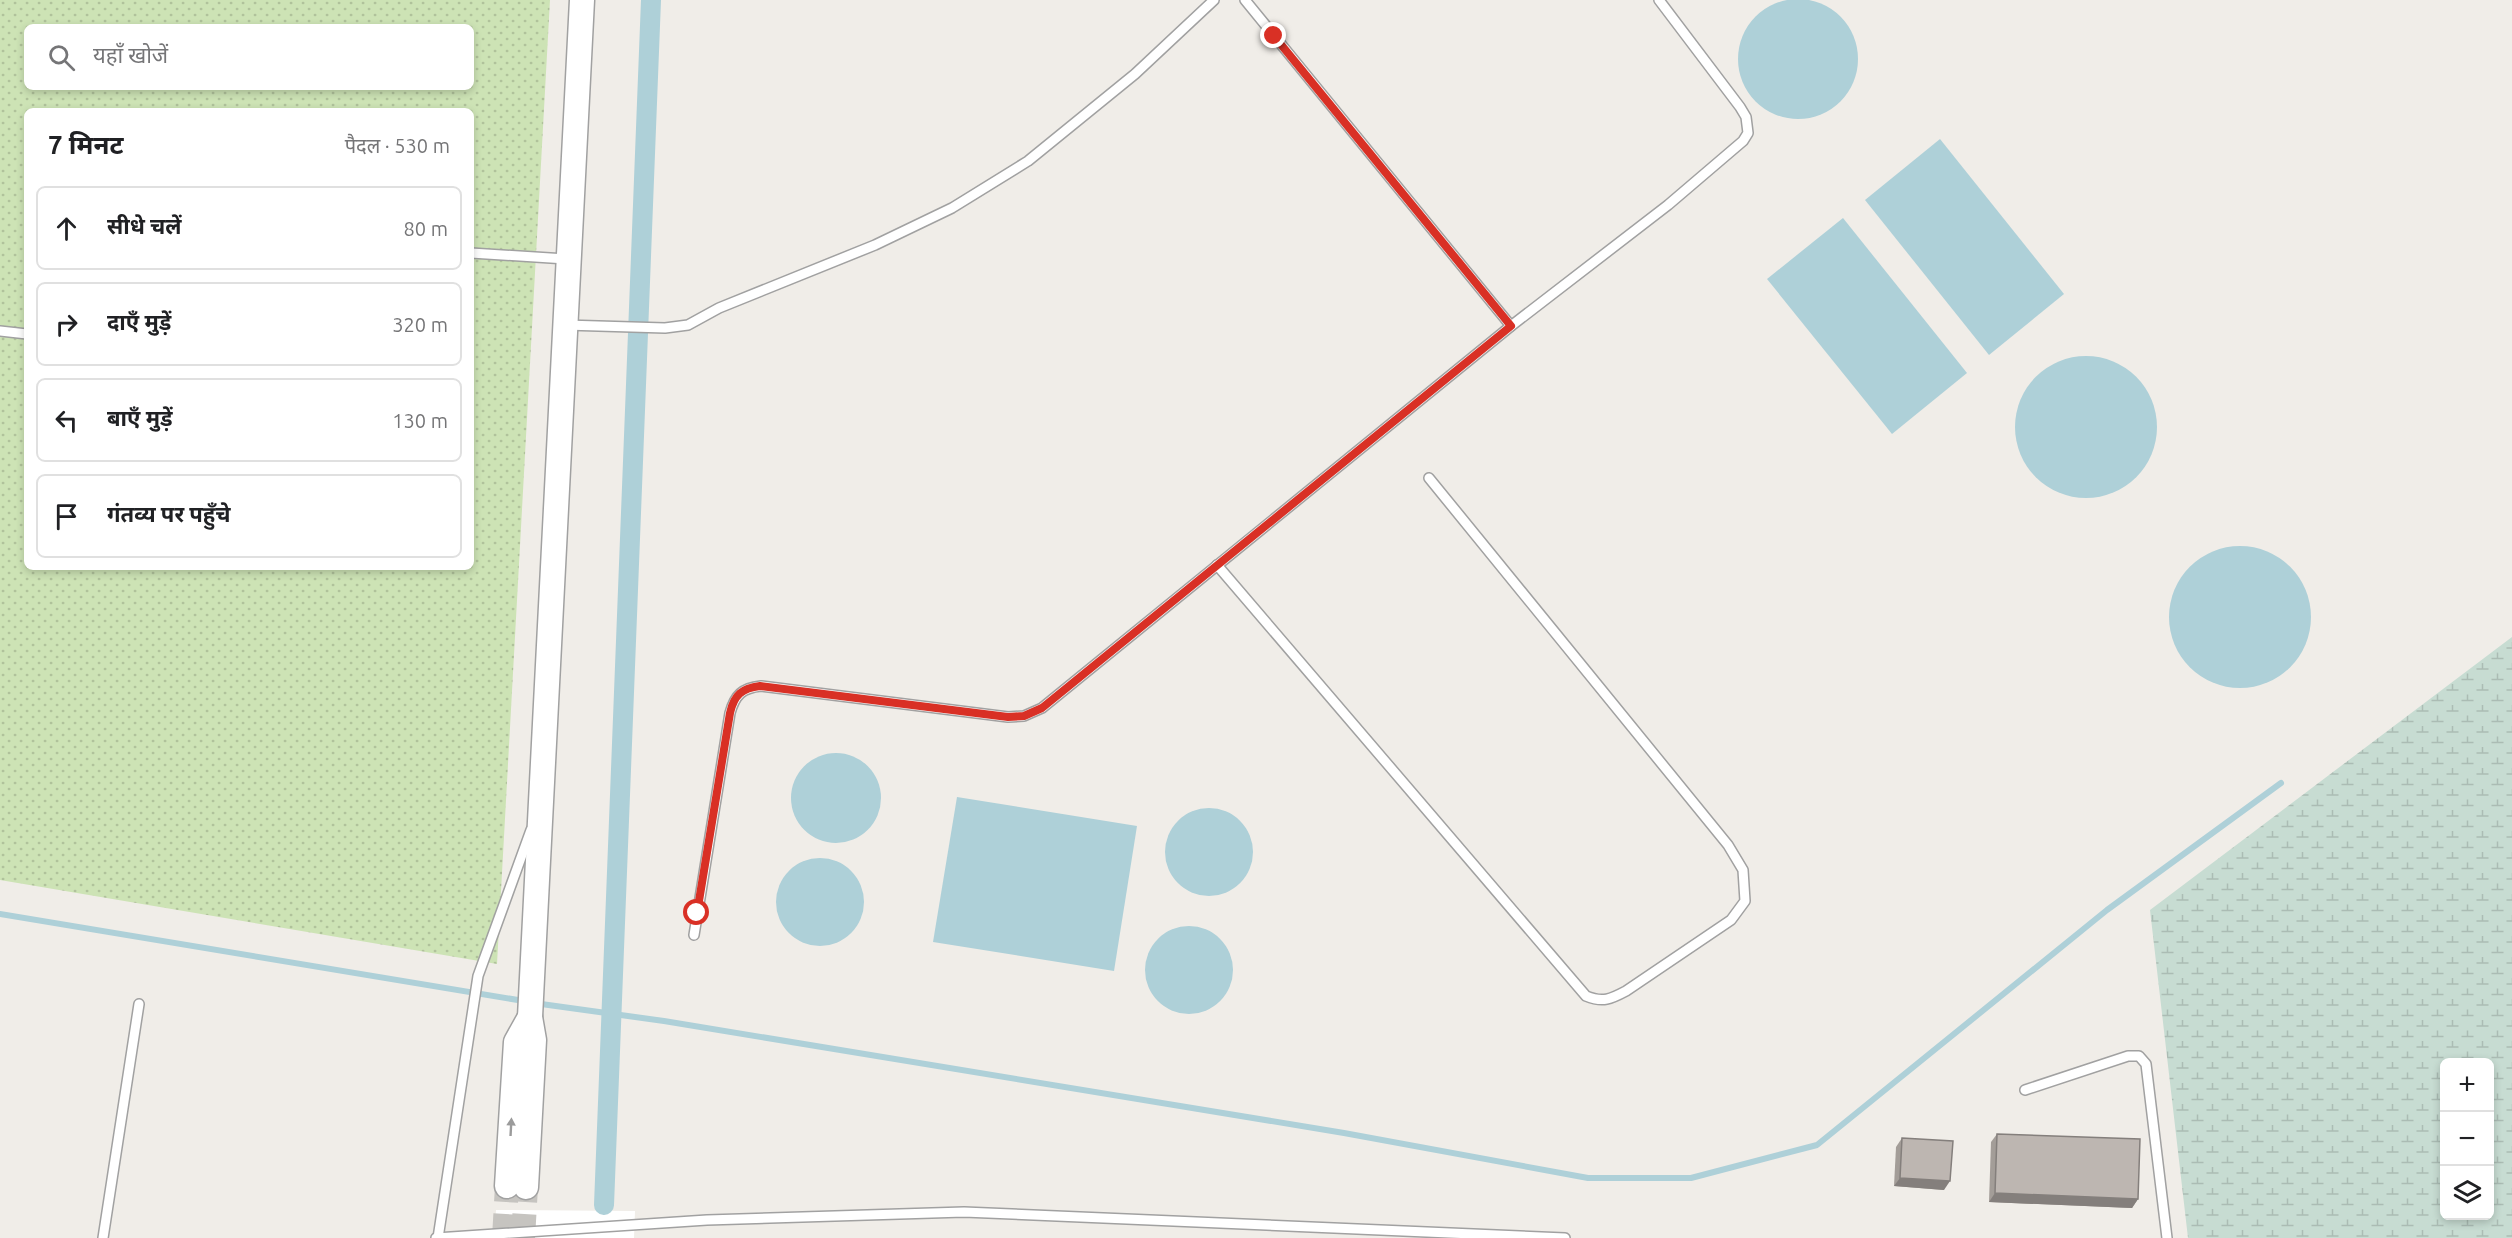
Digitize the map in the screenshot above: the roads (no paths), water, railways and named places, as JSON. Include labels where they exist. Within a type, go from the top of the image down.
[{"type":"street","points":[[517,1186],[534,1040],[530,1017],[582,0]]},
{"type":"lane","points":[[565,325],[665,328],[688,325],[719,308],[875,245],[952,208],[1028,161],[1135,74],[1214,0]]},
{"type":"lane","points":[[1245,0],[1511,326]]},
{"type":"lane","points":[[694,935],[730,713],[738,693],[748,687],[760,686],[1008,717],[1024,716],[1042,708],[1511,326],[1668,204],[1743,141],[1748,133],[1748,124],[1740,107],[1659,0]]},
{"type":"lane","points":[[474,253],[569,259]]},
{"type":"lane","points":[[0,331],[24,334]]},
{"type":"lane","points":[[1217,566],[1586,996],[1603,1001],[1612,998],[1626,991],[1731,920],[1745,901],[1743,870],[1728,845],[1429,478]]},
{"type":"lane","points":[[541,802],[478,976],[437,1238],[707,1220],[964,1212],[1565,1238]]},
{"type":"lane","points":[[103,1238],[139,1004]]},
{"type":"lane","points":[[2025,1090],[2128,1056],[2139,1056],[2143,1060],[2146,1064],[2167,1238]]},
{"type":"water","points":[[1798,-1],[1821,4],[1840,17],[1853,36],[1858,59],[1853,82],[1840,101],[1821,114],[1798,119],[1775,114],[1756,101],[1743,82],[1738,59],[1743,36],[1756,17],[1775,4]]},
{"type":"water","points":[[1940,139],[2064,294],[1989,355],[1865,200]]},
{"type":"water","points":[[1843,218],[1967,373],[1892,434],[1767,279]]},
{"type":"water","points":[[2086,356],[2113,361],[2136,377],[2152,400],[2157,427],[2152,454],[2136,477],[2113,493],[2086,498],[2059,493],[2036,477],[2020,454],[2015,427],[2020,400],[2036,377],[2059,361]]},
{"type":"water","points":[[2240,546],[2267,551],[2291,566],[2306,590],[2311,617],[2306,644],[2291,668],[2267,683],[2240,688],[2213,683],[2189,668],[2174,644],[2169,617],[2174,590],[2189,566],[2213,551]]},
{"type":"water","points":[[836,753],[861,761],[873,773],[881,798],[873,823],[861,835],[836,843],[811,835],[799,823],[791,798],[799,773],[811,761]]},
{"type":"water","points":[[957,797],[1137,826],[1114,971],[933,942]]},
{"type":"water","points":[[1200,808],[1218,808],[1234,815],[1246,827],[1253,843],[1253,861],[1246,877],[1234,889],[1218,896],[1200,896],[1184,889],[1172,877],[1165,861],[1165,843],[1172,827],[1184,815]]},
{"type":"water","points":[[811,858],[829,858],[845,865],[857,877],[864,893],[864,911],[857,927],[845,939],[829,946],[811,946],[795,939],[783,927],[776,911],[776,893],[783,877],[795,865]]},
{"type":"water","points":[[1180,926],[1198,926],[1214,933],[1226,945],[1233,961],[1233,979],[1226,995],[1214,1007],[1198,1014],[1180,1014],[1164,1007],[1152,995],[1145,979],[1145,961],[1152,945],[1164,933]]},
{"type":"waterway","points":[[604,1205],[651,0]]},
{"type":"waterway","points":[[534,1003],[664,1021],[1344,1133],[1588,1178],[1691,1178],[1817,1145],[2107,910],[2281,783]]},
{"type":"waterway","points":[[0,914],[524,1001]]},
{"type":"tunnel","points":[[504,1238],[507,1186]]},
{"type":"tunnel","points":[[523,1238],[526,1187]]}]
